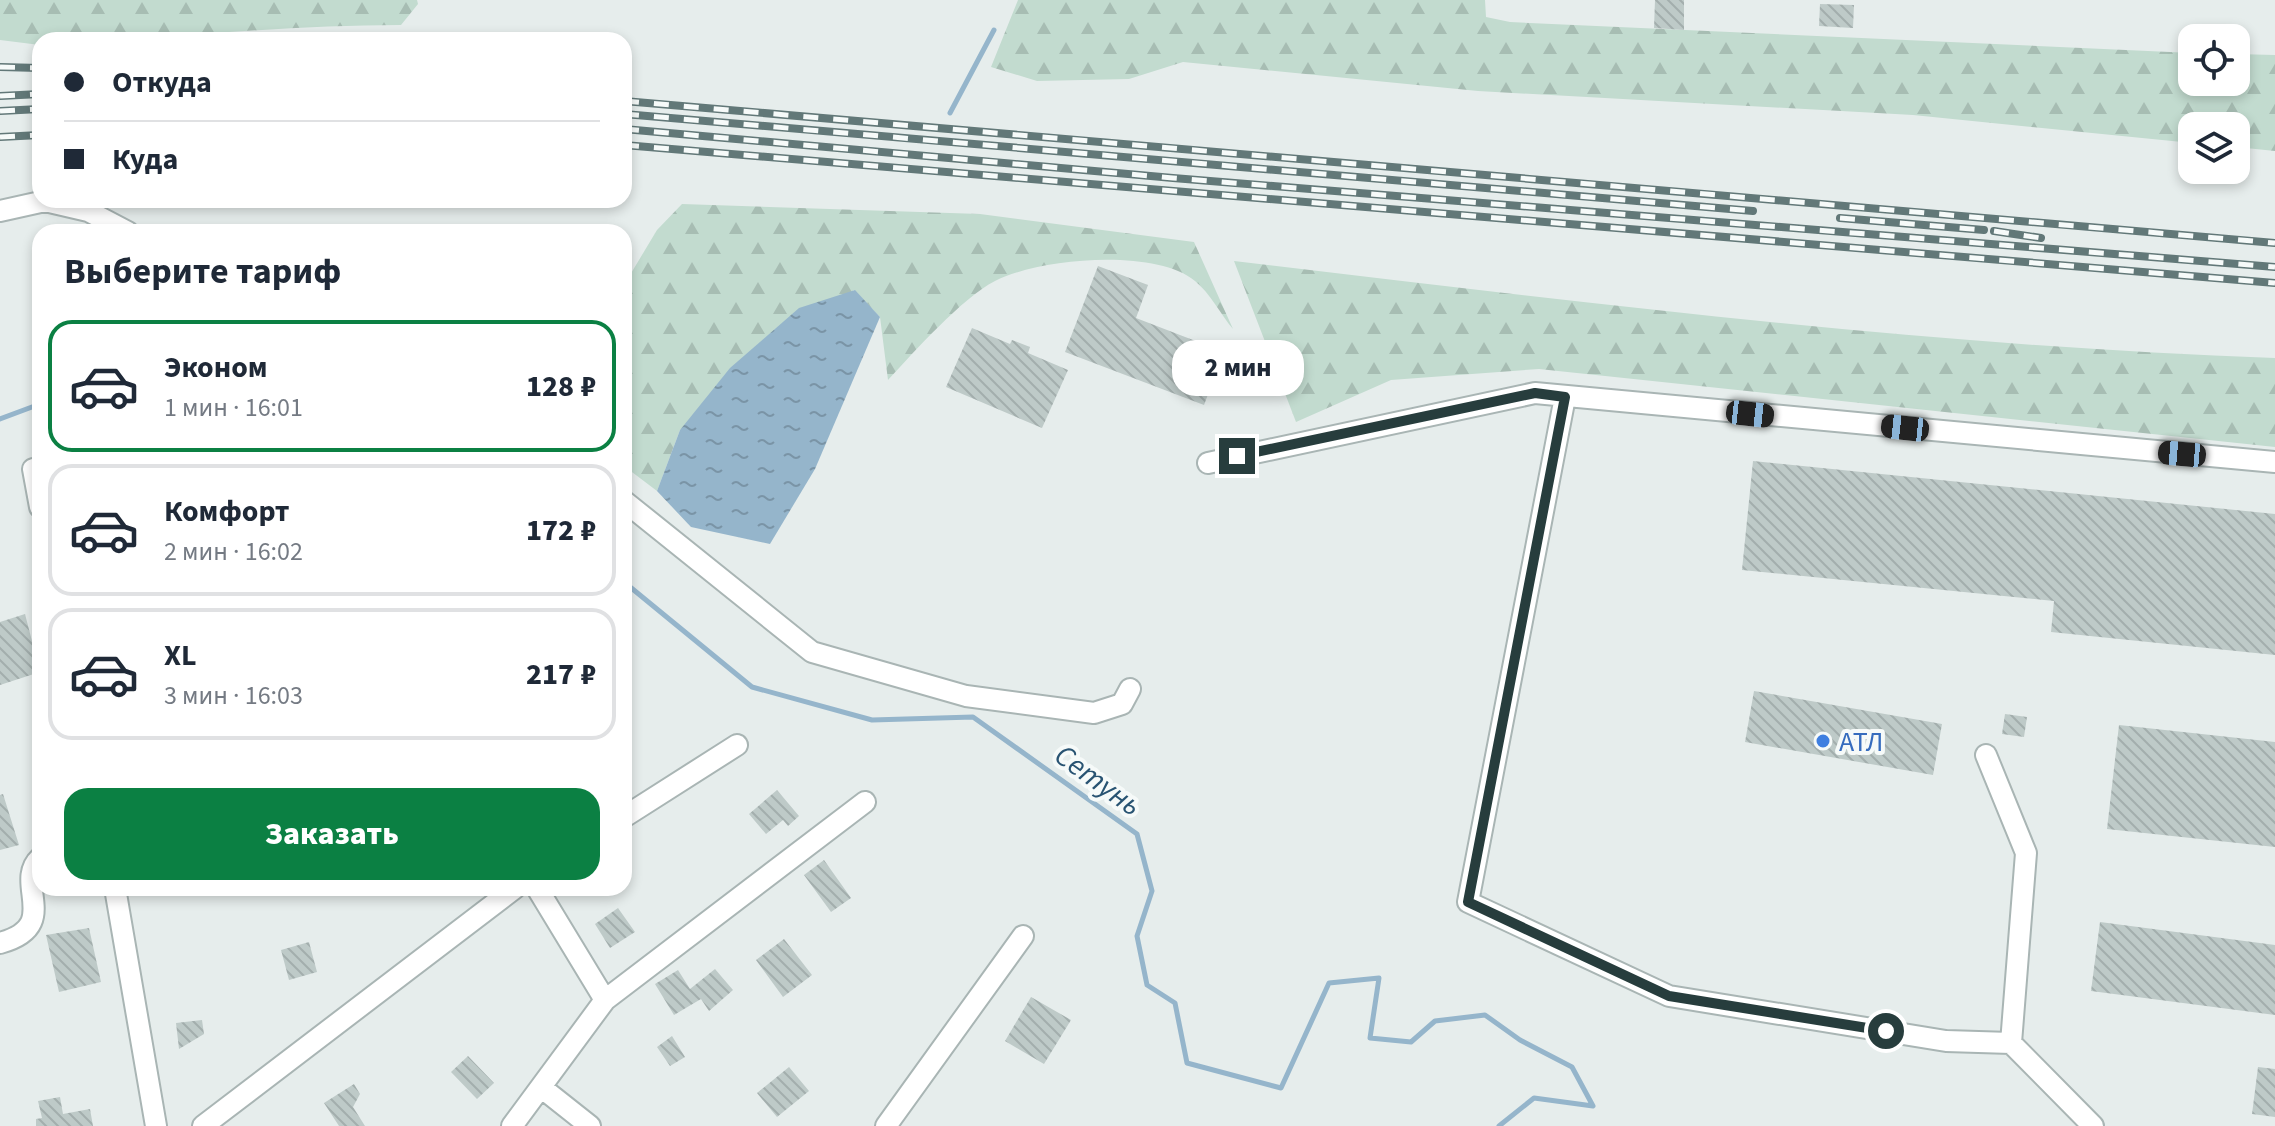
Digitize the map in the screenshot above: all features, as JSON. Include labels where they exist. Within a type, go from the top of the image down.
[{"type":"street","points":[[0,211],[32,204]]},
{"type":"street","points":[[75,208],[113,224]]},
{"type":"street","points":[[1208,463],[1535,393],[2275,462]]},
{"type":"street","points":[[1565,397],[1468,902],[1669,996],[1946,1041],[2011,1043],[2093,1126]]},
{"type":"street","points":[[632,507],[812,652],[966,696],[1094,713],[1122,704],[1130,689]]},
{"type":"street","points":[[632,812],[737,745]]},
{"type":"street","points":[[1986,755],[2026,853],[2011,1043]]},
{"type":"street","points":[[512,1126],[605,1000],[865,802]]},
{"type":"street","points":[[0,943],[17,939],[31,925],[34,896]]},
{"type":"street","points":[[116,896],[156,1126]]},
{"type":"street","points":[[203,1126],[505,896]]},
{"type":"street","points":[[542,896],[605,1000]]},
{"type":"street","points":[[886,1126],[1023,936]]},
{"type":"street","points":[[542,1088],[590,1126]]},
{"type":"green space","points":[[0,0],[417,0],[418,4],[401,25],[229,32],[32,32],[32,44],[0,40]]},
{"type":"green space","points":[[1018,0],[1485,0],[1486,17],[1510,22],[2178,52],[2178,96],[2250,96],[2250,54],[2275,55],[2275,151],[2250,148],[2250,112],[2178,112],[2178,142],[1913,115],[1478,91],[1183,62],[1129,79],[1037,81],[991,67]]},
{"type":"green space","points":[[682,204],[980,214],[1194,242],[1233,329],[1200,286],[1177,271],[1126,260],[1068,262],[1015,273],[982,289],[939,326],[888,380],[880,317],[854,290],[680,430],[657,491],[632,472],[632,272],[657,230]]},
{"type":"green space","points":[[1234,261],[1624,307],[1884,333],[2014,344],[2275,358],[2275,447],[1539,369],[1391,380],[1296,422]]},
{"type":"water","points":[[855,290],[880,317],[815,469],[770,544],[691,527],[657,491],[680,430],[730,368],[799,308]]},
{"type":"building","points":[[1655,0],[1684,0],[1684,30],[1654,28]]},
{"type":"building","points":[[1820,4],[1854,5],[1853,28],[1819,26]]},
{"type":"building","points":[[1098,266],[1148,285],[1136,318],[1224,352],[1204,405],[1065,352]]},
{"type":"building","points":[[972,328],[1010,344],[1012,340],[1030,347],[1028,353],[1068,370],[1042,428],[946,387]]},
{"type":"building","points":[[1753,461],[2275,514],[2275,655],[2051,632],[2054,601],[1742,570]]},
{"type":"building","points":[[25,614],[32,641],[32,675],[0,685],[0,622]]},
{"type":"building","points":[[1754,691],[1942,724],[1933,775],[1745,742]]},
{"type":"building","points":[[2005,714],[2027,717],[2024,737],[2002,734]]},
{"type":"building","points":[[2119,725],[2275,742],[2275,847],[2107,829]]},
{"type":"building","points":[[777,790],[799,816],[788,826],[783,820],[766,834],[749,814]]},
{"type":"building","points":[[3,794],[19,845],[0,850],[0,795]]},
{"type":"building","points":[[824,860],[851,898],[831,912],[804,875]]},
{"type":"building","points":[[618,908],[635,932],[610,948],[595,924]]},
{"type":"building","points":[[2100,922],[2275,945],[2275,1015],[2091,991]]},
{"type":"building","points":[[89,928],[101,982],[59,992],[46,935]]},
{"type":"building","points":[[784,939],[812,975],[783,997],[756,960]]},
{"type":"building","points":[[309,942],[317,972],[289,980],[281,950]]},
{"type":"building","points":[[715,969],[733,990],[709,1011],[701,999],[674,1015],[655,984],[678,970],[690,989]]},
{"type":"building","points":[[1031,997],[1071,1020],[1044,1064],[1005,1041]]},
{"type":"building","points":[[202,1020],[204,1034],[179,1049],[176,1023]]},
{"type":"building","points":[[672,1036],[685,1057],[670,1066],[657,1047]]},
{"type":"building","points":[[468,1056],[494,1083],[477,1099],[451,1072]]},
{"type":"building","points":[[789,1067],[809,1091],[777,1117],[757,1093]]},
{"type":"building","points":[[2258,1067],[2275,1069],[2275,1117],[2252,1114]]},
{"type":"building","points":[[354,1084],[360,1094],[353,1107],[365,1126],[339,1126],[324,1103]]},
{"type":"building","points":[[60,1097],[63,1114],[90,1109],[93,1126],[36,1126],[36,1119],[42,1118],[38,1101]]},
{"type":"waterway","points":[[950,113],[994,30]]},
{"type":"waterway","name":"Сетунь","points":[[0,419],[32,407]]},
{"type":"waterway","name":"Сетунь","points":[[632,589],[752,687],[872,720],[973,717],[1137,834],[1152,891],[1137,936],[1147,985],[1175,1003],[1187,1063],[1281,1088],[1329,983],[1379,978],[1370,1038],[1411,1042],[1435,1021],[1485,1015],[1520,1040],[1572,1067],[1593,1106],[1534,1098],[1499,1126]]},
{"type":"railway","points":[[0,67],[32,68]]},
{"type":"railway","points":[[0,96],[32,94]]},
{"type":"railway","points":[[632,102],[2275,243]]},
{"type":"railway","points":[[0,111],[32,109]]},
{"type":"railway","points":[[632,115],[1753,211]]},
{"type":"railway","points":[[632,130],[1173,178],[2275,267]]},
{"type":"railway","points":[[0,137],[32,135]]},
{"type":"railway","points":[[632,146],[2275,283]]},
{"type":"railway","points":[[1840,218],[1984,230]]},
{"type":"railway","points":[[1994,231],[2041,238]]},
{"type":"place","name":"АТЛ","points":[[1823,741]]},
{"type":"route","points":[[1237,456],[1535,393],[1565,397],[1468,902],[1669,996],[1886,1031]]}]
